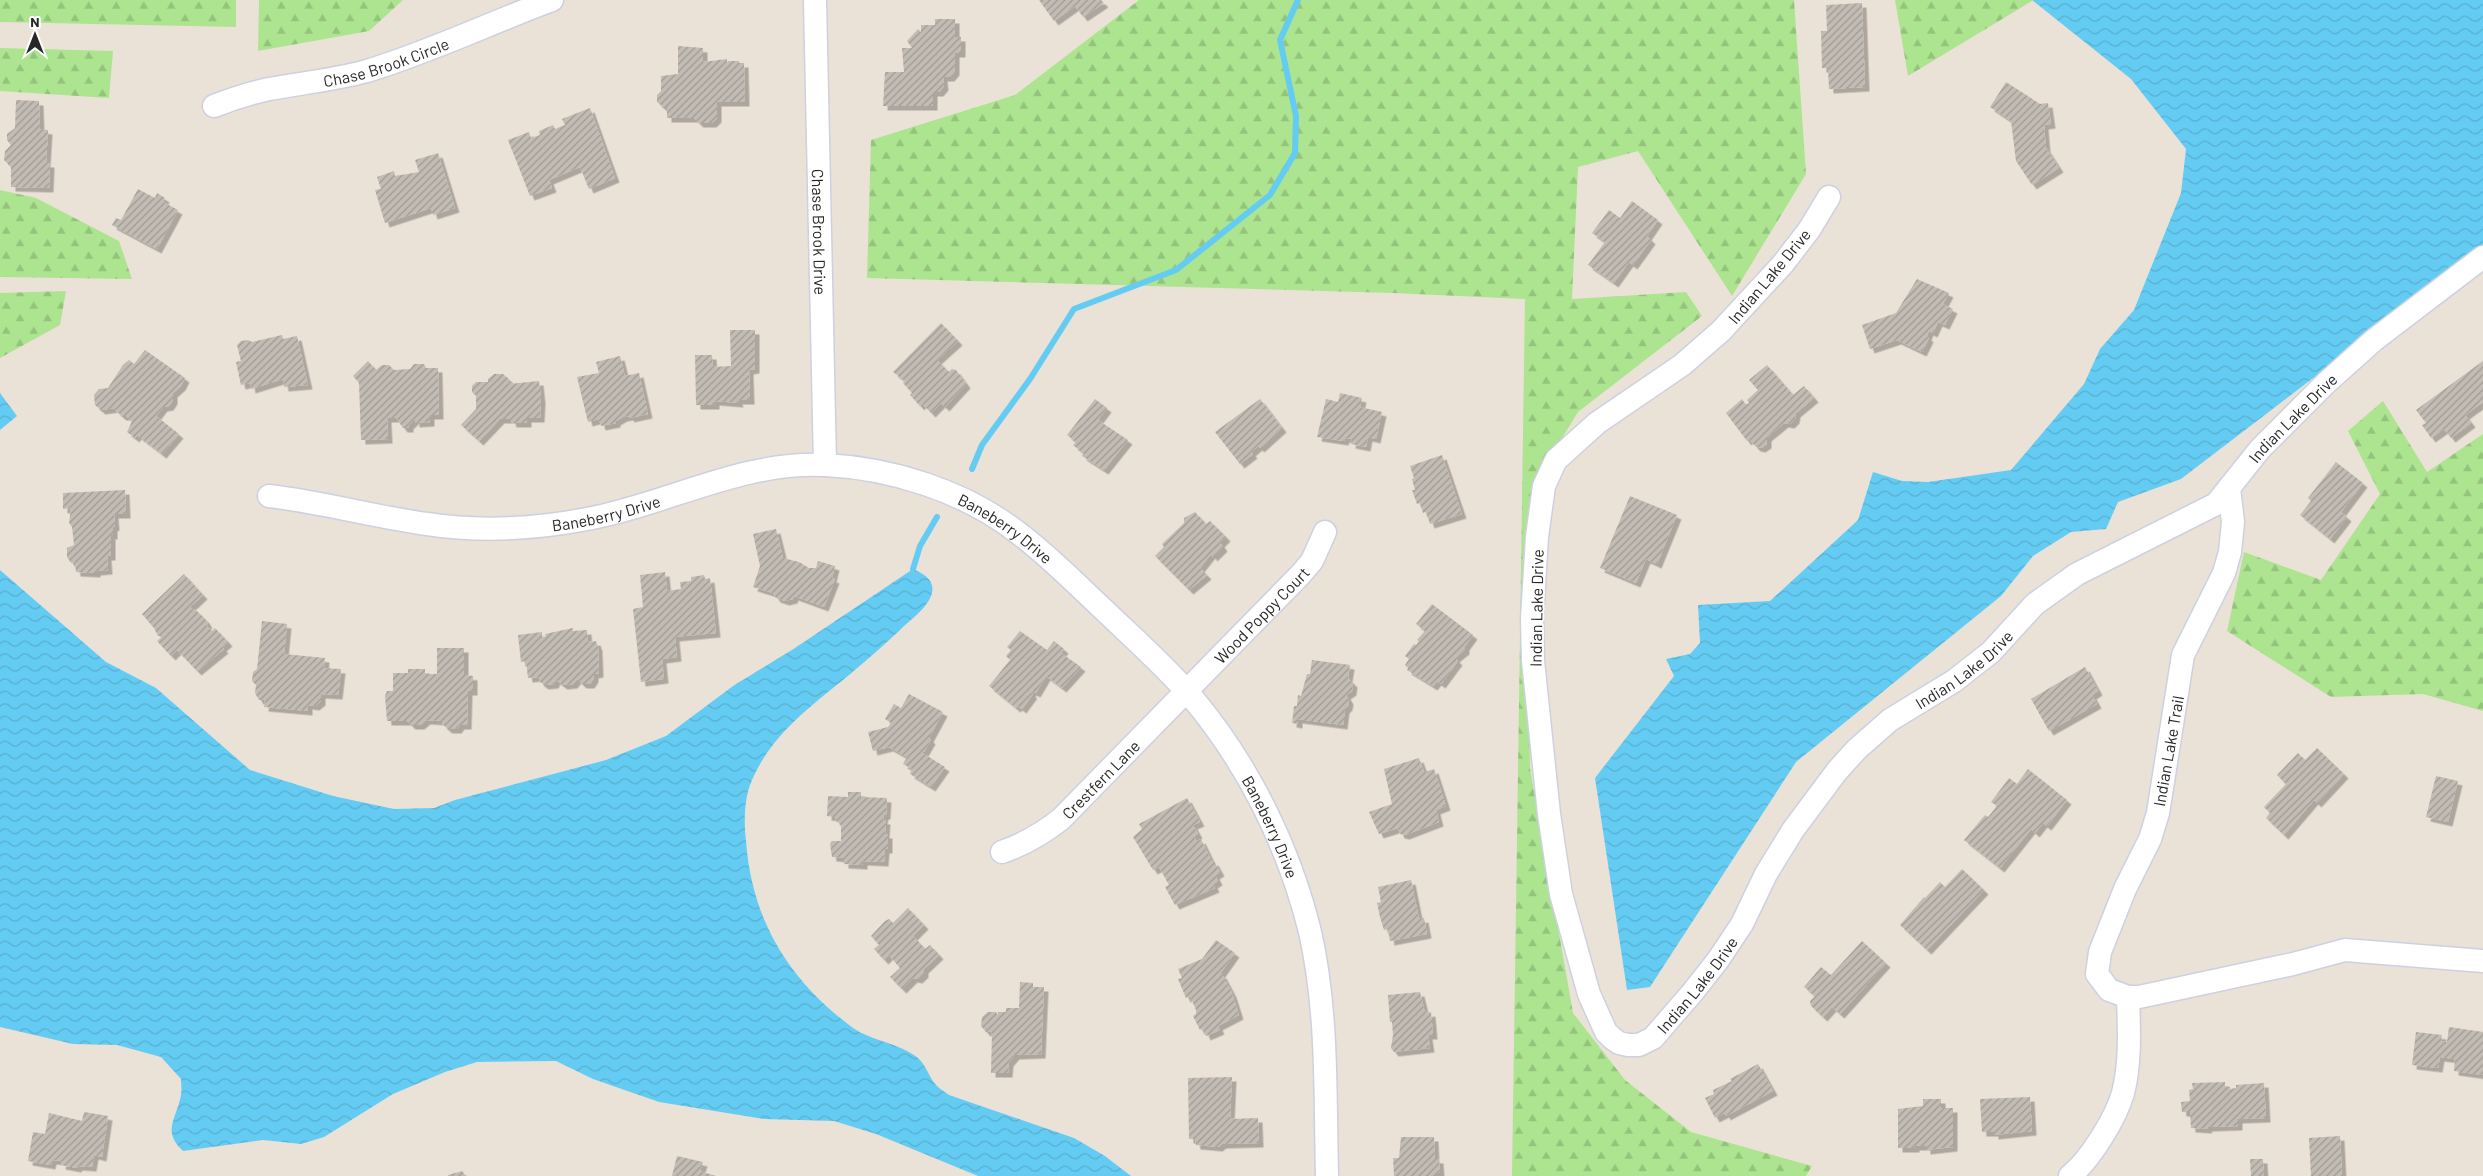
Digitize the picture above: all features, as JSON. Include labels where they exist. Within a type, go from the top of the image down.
[{"type":"street","name":"Chase Brook Circle","points":[[214,106],[269,89],[318,83],[366,71],[409,57],[512,7],[552,0]]},
{"type":"street","name":"Chase Brook Drive","points":[[815,0],[825,465]]},
{"type":"street","name":"Indian Lake Drive","points":[[1829,197],[1809,230],[1782,265],[1721,331],[1682,365],[1597,423],[1556,460],[1544,486],[1537,537],[1532,627],[1533,661],[1549,814],[1561,894],[1589,994],[1606,1032],[1618,1043],[1639,1044],[1653,1038],[1692,993],[1718,960],[1742,924],[1766,874],[1793,830],[1837,771],[1890,720],[1954,681],[1991,652],[2035,604],[2077,574],[2202,513],[2216,504],[2260,449],[2326,383],[2374,340],[2483,257]]},
{"type":"street","name":"Baneberry Drive","points":[[269,496],[312,501],[431,525],[481,529],[517,528],[589,519],[629,509],[718,480],[764,469],[791,465],[825,465],[864,469],[920,483],[974,504],[994,516],[1018,532],[1070,578],[1187,692],[1224,740],[1254,788],[1282,848],[1299,893],[1310,932],[1319,992],[1324,1053],[1327,1176]]},
{"type":"street","name":"Indian Lake Trail","points":[[2128,997],[2109,990],[2100,980],[2097,974],[2100,952],[2125,889],[2150,839],[2158,813],[2183,655],[2224,573],[2230,552],[2233,522],[2229,488]]},
{"type":"street","name":"Wood Poppy Court","points":[[1187,692],[1312,561],[1325,532]]},
{"type":"street","name":"Crestfern Lane","points":[[1002,852],[1034,839],[1061,819],[1187,692]]},
{"type":"street","points":[[2070,1176],[2078,1170],[2101,1138],[2123,1093],[2130,1039],[2128,997],[2139,997],[2293,964],[2345,950],[2483,961]]},
{"type":"green space","points":[[0,0],[236,0],[236,27],[0,22]]},
{"type":"green space","points":[[259,0],[403,0],[369,31],[258,51]]},
{"type":"green space","points":[[1139,0],[1794,0],[1806,174],[1732,296],[1638,151],[1578,167],[1572,299],[1686,292],[1702,316],[1578,412],[1536,481],[1528,635],[1530,768],[1573,1013],[1625,1080],[1691,1132],[1812,1166],[1806,1176],[1512,1176],[1525,299],[1393,293],[867,278],[871,140],[1015,95]]},
{"type":"green space","points":[[1895,0],[2032,0],[2032,1],[1908,76]]},
{"type":"green space","points":[[0,48],[113,51],[109,98],[0,91]]},
{"type":"green space","points":[[0,190],[36,198],[119,241],[132,279],[0,277]]},
{"type":"green space","points":[[66,291],[60,325],[0,358],[0,293]]},
{"type":"green space","points":[[2383,401],[2427,472],[2483,434],[2483,711],[2423,694],[2331,697],[2227,631],[2244,552],[2321,580],[2380,494],[2348,431]]},
{"type":"water","points":[[2032,0],[2483,0],[2483,248],[2181,479],[2118,502],[2106,529],[2071,532],[2033,556],[2001,596],[1796,762],[1650,987],[1627,990],[1595,778],[1674,676],[1666,659],[1690,654],[1700,643],[1698,605],[1770,601],[1858,520],[1873,472],[1902,481],[1928,482],[2011,470],[2084,384],[2100,349],[2134,310],[2181,193],[2186,149],[2131,79]]},
{"type":"water","points":[[0,393],[17,416],[0,430]]},
{"type":"water","points":[[913,569],[924,575],[932,584],[932,593],[927,604],[882,647],[792,724],[779,737],[758,768],[748,791],[745,820],[750,870],[756,897],[766,923],[793,969],[810,990],[853,1028],[911,1053],[924,1065],[934,1083],[949,1095],[1074,1138],[1105,1156],[1131,1176],[978,1176],[876,1134],[834,1121],[764,1119],[659,1102],[593,1079],[556,1061],[477,1062],[445,1072],[393,1094],[324,1137],[301,1144],[263,1140],[183,1151],[176,1144],[172,1131],[172,1124],[181,1095],[181,1079],[161,1057],[117,1045],[73,1044],[0,1027],[0,570],[106,662],[156,688],[250,770],[333,796],[394,809],[434,808],[455,800],[606,760],[666,736],[733,686],[795,648]]},
{"type":"building","points":[[1039,0],[1101,0],[1104,3],[1083,17],[1075,6],[1054,21]]},
{"type":"building","points":[[1862,3],[1865,87],[1829,89],[1828,68],[1822,68],[1821,31],[1827,31],[1826,5]]},
{"type":"building","points":[[935,19],[955,19],[955,37],[961,37],[961,53],[955,53],[955,71],[950,77],[943,77],[944,86],[939,92],[933,92],[933,106],[883,106],[885,72],[904,72],[902,48],[912,48],[907,41],[918,29],[921,32],[921,25],[935,25]]},
{"type":"building","points":[[678,46],[703,48],[703,62],[727,59],[727,63],[728,61],[739,61],[739,63],[744,63],[745,102],[717,102],[717,118],[712,123],[699,123],[694,118],[667,118],[667,107],[663,107],[657,102],[657,95],[661,91],[661,76],[678,74]]},
{"type":"building","points":[[2006,82],[2040,104],[2048,103],[2051,124],[2044,125],[2046,148],[2059,168],[2032,185],[2016,161],[2011,121],[1990,107]]},
{"type":"building","points":[[16,100],[39,101],[40,129],[48,130],[46,163],[50,163],[49,188],[11,187],[11,167],[4,160],[5,151],[11,145],[7,140],[7,134],[15,128]]},
{"type":"building","points":[[590,108],[615,178],[589,189],[580,167],[549,180],[552,188],[530,196],[508,140],[529,132],[531,138],[540,135],[539,131],[553,125],[555,129],[565,125],[562,119]]},
{"type":"building","points":[[438,153],[455,208],[433,215],[431,208],[385,223],[375,190],[381,189],[377,177],[394,171],[395,176],[419,172],[415,160]]},
{"type":"building","points":[[138,189],[155,198],[157,193],[165,198],[163,202],[178,210],[157,249],[112,225],[116,218],[121,220]]},
{"type":"building","points":[[1632,201],[1658,220],[1647,236],[1651,240],[1633,265],[1629,262],[1614,283],[1588,265],[1605,242],[1592,233],[1609,210],[1620,218]]},
{"type":"building","points":[[1917,279],[1949,293],[1943,304],[1953,309],[1945,325],[1938,322],[1933,333],[1929,331],[1927,336],[1929,338],[1922,352],[1897,340],[1870,349],[1862,325],[1896,313]]},
{"type":"building","points":[[941,323],[958,341],[937,360],[949,372],[952,369],[956,370],[966,384],[945,407],[941,403],[931,413],[922,403],[920,406],[910,395],[912,393],[903,383],[905,381],[893,372]]},
{"type":"building","points":[[730,330],[755,330],[755,369],[749,370],[750,400],[738,400],[739,403],[715,401],[715,405],[696,405],[695,355],[712,355],[713,367],[731,366]]},
{"type":"building","points":[[282,335],[283,339],[297,336],[308,385],[284,387],[283,379],[251,389],[250,383],[241,385],[236,362],[241,361],[237,345],[241,341],[248,340],[252,342]]},
{"type":"building","points":[[145,350],[185,378],[181,386],[173,393],[173,400],[169,406],[163,407],[156,416],[179,434],[162,454],[137,435],[135,438],[127,432],[132,421],[126,416],[122,416],[115,408],[101,410],[95,405],[94,395],[99,389],[108,388],[123,365],[129,360],[134,364]]},
{"type":"building","points":[[620,356],[625,376],[639,373],[648,414],[630,418],[629,416],[623,417],[616,421],[616,423],[601,426],[599,419],[588,422],[577,377],[599,373],[596,362]]},
{"type":"building","points":[[368,361],[376,370],[382,365],[389,365],[394,370],[410,369],[414,364],[424,364],[426,368],[438,368],[439,415],[430,415],[430,422],[415,423],[415,419],[409,425],[409,428],[403,428],[396,418],[387,418],[388,439],[361,440],[359,383],[353,376]]},
{"type":"building","points":[[2483,361],[2483,402],[2465,415],[2471,423],[2451,438],[2444,429],[2431,438],[2422,425],[2426,423],[2416,410]]},
{"type":"building","points":[[1767,365],[1793,395],[1804,386],[1814,398],[1796,413],[1795,419],[1790,424],[1784,423],[1767,437],[1767,444],[1761,448],[1756,447],[1749,439],[1747,441],[1726,413],[1742,399],[1746,405],[1749,403],[1747,400],[1758,390],[1749,380]]},
{"type":"building","points":[[494,374],[503,374],[509,379],[509,384],[539,381],[541,399],[540,418],[527,418],[527,423],[512,423],[511,419],[500,419],[479,441],[461,425],[476,409],[476,396],[472,392],[472,386],[476,382],[488,382],[488,379]]},
{"type":"building","points":[[1340,393],[1362,398],[1360,407],[1382,412],[1376,439],[1368,437],[1366,447],[1351,444],[1352,439],[1345,438],[1344,441],[1317,437],[1326,399],[1338,402]]},
{"type":"building","points":[[1095,399],[1107,408],[1098,420],[1128,440],[1104,470],[1082,456],[1084,454],[1073,445],[1076,442],[1067,435]]},
{"type":"building","points":[[1260,399],[1282,428],[1260,448],[1258,446],[1251,452],[1253,454],[1240,464],[1215,432]]},
{"type":"building","points":[[1442,455],[1462,514],[1430,524],[1426,512],[1423,513],[1420,503],[1417,504],[1412,490],[1415,490],[1410,466]]},
{"type":"building","points":[[2336,462],[2363,483],[2341,512],[2347,517],[2330,539],[2300,515],[2311,501],[2308,498]]},
{"type":"building","points":[[125,490],[126,514],[114,514],[115,526],[113,527],[113,535],[111,535],[111,556],[107,556],[108,570],[96,571],[96,573],[76,572],[75,562],[71,563],[67,557],[67,548],[74,545],[72,527],[69,523],[71,508],[63,509],[63,493]]},
{"type":"building","points":[[1630,496],[1677,515],[1657,564],[1646,559],[1636,583],[1600,568]]},
{"type":"building","points":[[1195,512],[1206,524],[1210,521],[1226,537],[1220,543],[1223,547],[1213,557],[1211,554],[1200,568],[1207,575],[1189,590],[1155,556],[1164,547],[1162,544],[1184,523],[1184,518]]},
{"type":"building","points":[[776,529],[783,558],[799,562],[809,568],[816,568],[818,561],[835,566],[832,578],[835,579],[824,607],[794,596],[793,599],[785,601],[776,598],[773,593],[753,587],[760,566],[753,534]]},
{"type":"building","points":[[665,572],[667,591],[681,589],[680,582],[691,581],[691,577],[704,575],[705,579],[710,578],[716,633],[675,637],[677,657],[662,659],[664,679],[641,682],[633,609],[643,607],[640,575]]},
{"type":"building","points":[[184,574],[203,595],[190,607],[193,611],[195,609],[205,619],[208,624],[206,625],[212,631],[215,628],[228,642],[222,647],[224,649],[197,671],[177,650],[171,656],[157,641],[163,636],[158,636],[142,614]]},
{"type":"building","points":[[1432,604],[1473,635],[1465,646],[1465,650],[1455,658],[1458,661],[1441,684],[1437,681],[1433,686],[1407,670],[1408,668],[1405,665],[1409,659],[1405,656],[1414,644],[1416,645],[1419,641],[1417,640],[1425,631],[1416,624]]},
{"type":"building","points":[[262,621],[287,624],[284,654],[325,658],[324,668],[341,669],[338,695],[321,694],[321,701],[315,706],[308,705],[308,711],[264,707],[265,700],[259,700],[255,693],[256,685],[252,681],[253,672],[257,669]]},
{"type":"building","points":[[573,628],[573,631],[587,630],[588,642],[596,641],[598,647],[599,673],[594,674],[590,684],[582,684],[577,679],[573,684],[563,685],[556,680],[554,684],[544,685],[539,681],[539,677],[528,678],[526,661],[521,662],[518,635],[542,632],[542,637],[546,637],[545,634]]},
{"type":"building","points":[[1020,631],[1047,650],[1054,641],[1064,649],[1061,653],[1081,667],[1062,688],[1046,676],[1036,693],[1032,691],[1031,693],[1033,694],[1022,709],[1018,706],[1016,708],[989,686],[1010,660],[1006,656],[1011,650],[1007,647]]},
{"type":"building","points":[[437,648],[464,648],[464,675],[473,676],[473,691],[468,691],[467,725],[460,725],[457,729],[448,729],[442,724],[443,721],[426,720],[420,725],[411,725],[407,721],[387,721],[385,696],[387,691],[393,691],[393,673],[408,673],[408,669],[425,669],[425,674],[437,674]]},
{"type":"building","points":[[1312,660],[1350,665],[1348,678],[1353,683],[1352,691],[1346,695],[1349,700],[1348,706],[1345,709],[1343,725],[1298,719],[1298,724],[1292,723],[1294,706],[1297,706],[1298,695],[1301,696],[1307,674],[1310,674]]},
{"type":"building","points":[[2085,667],[2098,691],[2092,695],[2097,704],[2049,731],[2031,699]]},
{"type":"building","points":[[909,694],[943,712],[929,738],[931,740],[924,752],[921,752],[945,767],[931,787],[910,774],[912,769],[903,764],[907,757],[889,747],[873,751],[868,732],[888,727],[891,723],[885,719],[894,704],[901,708]]},
{"type":"building","points":[[2317,748],[2344,774],[2317,803],[2314,800],[2284,835],[2266,818],[2270,813],[2264,807],[2286,784],[2277,775],[2298,753],[2305,760]]},
{"type":"building","points":[[1419,758],[1424,772],[1434,769],[1446,806],[1436,810],[1439,822],[1405,835],[1400,834],[1398,828],[1379,834],[1369,812],[1392,804],[1384,769]]},
{"type":"building","points":[[2028,769],[2067,800],[2047,826],[2043,823],[2035,833],[2031,829],[2000,868],[1964,840],[1985,815],[1988,817],[1997,806],[1991,802],[2009,778],[2017,784]]},
{"type":"building","points":[[2436,776],[2458,781],[2448,822],[2426,817]]},
{"type":"building","points":[[848,792],[861,792],[861,797],[887,798],[886,815],[884,815],[883,820],[886,820],[885,834],[888,834],[888,849],[885,849],[884,862],[863,861],[863,865],[844,864],[844,858],[832,857],[830,844],[832,841],[841,841],[841,825],[835,820],[835,817],[827,816],[828,796],[848,797]]},
{"type":"building","points":[[1187,798],[1200,822],[1193,825],[1198,834],[1194,836],[1197,842],[1201,839],[1212,862],[1214,861],[1220,872],[1215,875],[1218,881],[1213,884],[1215,888],[1175,905],[1165,887],[1169,885],[1159,867],[1153,870],[1133,837],[1142,829],[1139,824]]},
{"type":"building","points":[[1962,869],[1984,890],[1927,950],[1900,925],[1940,882],[1945,887]]},
{"type":"building","points":[[1411,880],[1419,919],[1424,918],[1427,934],[1390,941],[1388,929],[1384,930],[1380,917],[1377,903],[1381,902],[1378,887]]},
{"type":"building","points":[[908,908],[924,925],[913,936],[925,949],[930,945],[939,955],[924,969],[924,973],[918,979],[913,978],[902,989],[890,977],[900,968],[889,955],[884,960],[874,949],[879,945],[871,936],[885,921],[889,919],[893,923]]},
{"type":"building","points":[[1216,940],[1235,953],[1220,974],[1222,974],[1232,993],[1239,1015],[1218,1026],[1220,1030],[1206,1036],[1203,1028],[1200,1030],[1193,1016],[1196,1014],[1196,1010],[1190,996],[1186,998],[1178,979],[1182,978],[1178,969],[1202,959]]},
{"type":"building","points":[[1862,941],[1886,963],[1840,1014],[1832,1007],[1823,1017],[1811,1006],[1810,1001],[1815,996],[1804,987],[1821,967],[1831,975]]},
{"type":"building","points":[[1020,982],[1033,983],[1033,987],[1044,987],[1041,1054],[1015,1055],[1009,1062],[1008,1073],[991,1073],[992,1032],[986,1032],[981,1026],[982,1017],[988,1012],[996,1012],[998,1015],[998,1012],[1006,1012],[1006,1008],[1019,1008]]},
{"type":"building","points":[[1420,992],[1425,1013],[1431,1012],[1433,1035],[1428,1035],[1430,1048],[1394,1052],[1391,1048],[1393,1035],[1388,995]]},
{"type":"building","points":[[2449,1027],[2483,1032],[2483,1075],[2454,1071],[2455,1059],[2440,1057],[2438,1068],[2412,1065],[2416,1032],[2442,1035],[2441,1041],[2447,1042]]},
{"type":"building","points":[[1758,1064],[1773,1091],[1726,1116],[1725,1113],[1715,1118],[1705,1098],[1714,1094],[1713,1090],[1732,1081],[1730,1079]]},
{"type":"building","points":[[1232,1077],[1230,1119],[1258,1118],[1259,1143],[1222,1144],[1218,1147],[1196,1145],[1195,1139],[1189,1139],[1188,1078]]},
{"type":"building","points":[[2225,1082],[2225,1087],[2230,1087],[2230,1089],[2236,1088],[2236,1085],[2264,1083],[2266,1118],[2238,1119],[2238,1126],[2207,1127],[2208,1129],[2191,1128],[2190,1112],[2182,1112],[2181,1102],[2190,1101],[2189,1090],[2193,1089],[2192,1083]]},
{"type":"building","points":[[2030,1097],[2032,1131],[1994,1135],[1994,1132],[1982,1132],[1980,1099]]},
{"type":"building","points":[[1923,1099],[1941,1099],[1941,1108],[1953,1108],[1953,1147],[1926,1150],[1926,1146],[1898,1148],[1898,1109],[1923,1106]]},
{"type":"building","points":[[84,1112],[108,1116],[102,1157],[94,1155],[92,1167],[78,1166],[77,1168],[61,1165],[62,1161],[52,1160],[51,1165],[28,1161],[33,1132],[45,1134],[49,1113],[82,1121]]},
{"type":"building","points":[[2340,1136],[2342,1176],[2311,1176],[2309,1138]]},
{"type":"building","points":[[1401,1137],[1434,1137],[1435,1159],[1439,1159],[1440,1173],[1435,1173],[1435,1176],[1394,1176],[1393,1158],[1399,1158]]},
{"type":"building","points":[[677,1156],[703,1162],[700,1171],[716,1176],[672,1176]]},
{"type":"building","points":[[2250,1159],[2263,1159],[2264,1176],[2251,1176]]},
{"type":"building","points":[[462,1171],[466,1176],[448,1176],[448,1175]]},
{"type":"waterway","points":[[972,469],[982,445],[1030,379],[1074,309],[1176,270],[1270,195],[1295,153],[1296,116],[1280,40],[1298,0]]},
{"type":"waterway","points":[[913,569],[920,546],[937,517]]}]
